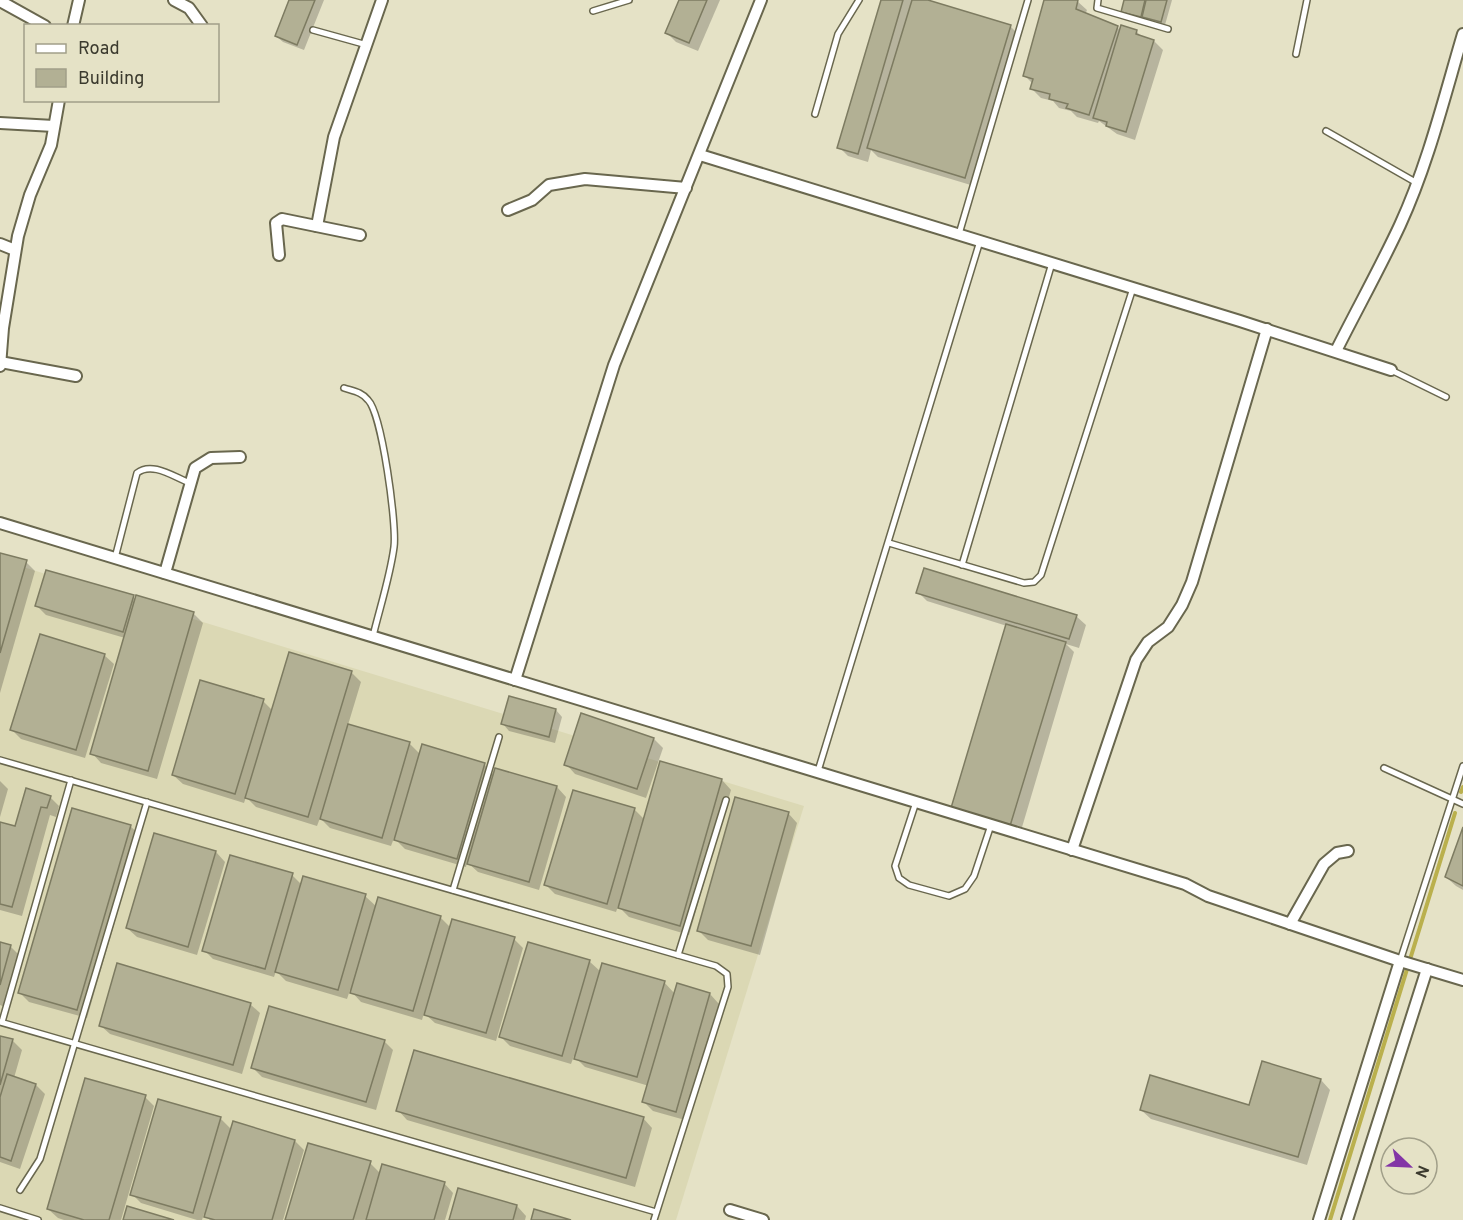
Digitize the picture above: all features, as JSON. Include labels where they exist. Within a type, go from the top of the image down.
[{"type":"street","points":[[73,24],[79,0]]},
{"type":"street","points":[[174,0],[189,8],[201,24]]},
{"type":"street","points":[[317,226],[333,137],[382,0]]},
{"type":"street","points":[[515,680],[614,365],[761,0]]},
{"type":"street","points":[[0,1],[41,24]]},
{"type":"street","points":[[1336,351],[1400,225],[1417,183],[1463,34]]},
{"type":"street","points":[[0,366],[3,328],[15,250],[30,195],[51,145],[59,102]]},
{"type":"street","points":[[0,123],[54,126]]},
{"type":"street","points":[[700,155],[1268,329],[1391,370]]},
{"type":"street","points":[[508,210],[532,200],[549,185],[585,179],[686,188]]},
{"type":"street","points":[[279,255],[276,223],[282,219],[360,235]]},
{"type":"street","points":[[0,244],[15,250]]},
{"type":"street","points":[[1072,850],[1136,660],[1148,642],[1168,627],[1182,605],[1192,582],[1268,329]]},
{"type":"street","points":[[0,362],[76,376]]},
{"type":"street","points":[[165,573],[195,468],[211,458],[240,457]]},
{"type":"street","points":[[0,523],[1185,884],[1208,896],[1402,962],[1463,980]]},
{"type":"street","points":[[1290,924],[1324,864],[1336,854],[1348,851]]},
{"type":"street","points":[[1319,1220],[1402,962]]},
{"type":"street","points":[[1347,1220],[1425,968]]},
{"type":"street","points":[[730,1210],[763,1220]]},
{"type":"lane","points":[[593,11],[629,0]]},
{"type":"lane","points":[[815,114],[838,34],[859,0]]},
{"type":"lane","points":[[959,234],[1028,0]]},
{"type":"lane","points":[[1098,0],[1097,8],[1168,29]]},
{"type":"lane","points":[[1296,54],[1307,0]]},
{"type":"lane","points":[[313,30],[367,45]]},
{"type":"lane","points":[[1326,130],[1417,183]]},
{"type":"lane","points":[[818,771],[980,241]]},
{"type":"lane","points":[[962,565],[1052,263]]},
{"type":"lane","points":[[889,543],[1024,583],[1034,582],[1041,575],[1133,288]]},
{"type":"lane","points":[[1391,370],[1446,397]]},
{"type":"lane","points":[[344,388],[360,393],[369,400],[378,418],[394,523],[394,545],[373,636]]},
{"type":"lane","points":[[115,558],[137,473],[144,468],[152,468],[190,484]]},
{"type":"lane","points":[[453,890],[499,737]]},
{"type":"lane","points":[[0,760],[716,966],[726,974],[728,987],[654,1220]]},
{"type":"lane","points":[[1402,962],[1463,766]]},
{"type":"lane","points":[[1384,768],[1463,804]]},
{"type":"lane","points":[[71,780],[1,1022],[656,1212]]},
{"type":"lane","points":[[678,955],[726,800]]},
{"type":"lane","points":[[20,1190],[40,1159],[147,802]]},
{"type":"lane","points":[[916,802],[895,866],[899,878],[909,885],[949,896],[965,889],[974,876],[991,825]]},
{"type":"lane","points":[[0,1208],[38,1220]]},
{"type":"shaded area","points":[[0,560],[804,806],[676,1220],[0,1220]]},
{"type":"building","points":[[289,0],[315,0],[297,45],[275,36]]},
{"type":"building","points":[[679,0],[707,0],[689,43],[665,33]]},
{"type":"building","points":[[881,0],[903,0],[858,154],[837,148]]},
{"type":"building","points":[[912,0],[928,0],[1011,25],[965,178],[867,148]]},
{"type":"building","points":[[1044,0],[1078,0],[1076,9],[1118,26],[1089,115],[1066,108],[1068,104],[1049,99],[1050,94],[1030,89],[1033,79],[1023,76]]},
{"type":"building","points":[[1124,0],[1145,0],[1141,17],[1121,12]]},
{"type":"building","points":[[1146,0],[1167,0],[1161,22],[1142,17]]},
{"type":"building","points":[[1121,25],[1137,30],[1136,34],[1154,40],[1126,132],[1106,126],[1107,122],[1093,118]]},
{"type":"building","points":[[0,553],[27,560],[0,653]]},
{"type":"building","points":[[924,568],[1077,615],[1069,639],[916,593]]},
{"type":"building","points":[[46,570],[134,595],[123,632],[35,606]]},
{"type":"building","points":[[136,595],[194,612],[148,771],[90,754]]},
{"type":"building","points":[[1006,624],[1066,642],[1010,826],[951,808]]},
{"type":"building","points":[[40,634],[105,654],[76,750],[10,730]]},
{"type":"building","points":[[289,652],[352,671],[308,817],[245,798]]},
{"type":"building","points":[[200,680],[264,699],[235,794],[172,775]]},
{"type":"building","points":[[509,696],[556,709],[549,737],[501,724]]},
{"type":"building","points":[[581,713],[654,738],[637,789],[564,765]]},
{"type":"building","points":[[348,724],[410,742],[382,838],[320,819]]},
{"type":"building","points":[[422,744],[485,763],[457,859],[394,840]]},
{"type":"building","points":[[660,761],[722,779],[680,926],[618,908]]},
{"type":"building","points":[[495,768],[557,786],[529,882],[467,864]]},
{"type":"building","points":[[26,788],[51,796],[47,808],[41,807],[12,907],[0,904],[0,822],[15,826]]},
{"type":"building","points":[[573,790],[635,808],[607,904],[544,885]]},
{"type":"building","points":[[735,797],[789,812],[751,946],[697,931]]},
{"type":"building","points":[[72,808],[131,825],[77,1010],[18,993]]},
{"type":"building","points":[[1463,827],[1463,886],[1445,877]]},
{"type":"building","points":[[154,833],[216,851],[188,947],[126,928]]},
{"type":"building","points":[[230,855],[293,873],[265,969],[202,951]]},
{"type":"building","points":[[303,876],[366,894],[338,990],[275,972]]},
{"type":"building","points":[[378,897],[441,916],[413,1011],[350,993]]},
{"type":"building","points":[[452,919],[515,937],[486,1033],[424,1015]]},
{"type":"building","points":[[0,942],[11,945],[0,985]]},
{"type":"building","points":[[528,942],[590,960],[562,1056],[499,1037]]},
{"type":"building","points":[[117,963],[251,1003],[233,1065],[99,1026]]},
{"type":"building","points":[[602,963],[665,981],[637,1077],[574,1059]]},
{"type":"building","points":[[677,983],[710,993],[676,1112],[642,1102]]},
{"type":"building","points":[[269,1006],[385,1040],[366,1102],[251,1068]]},
{"type":"building","points":[[0,1036],[13,1039],[0,1085]]},
{"type":"building","points":[[414,1050],[644,1117],[626,1178],[396,1111]]},
{"type":"building","points":[[1262,1061],[1321,1079],[1298,1157],[1140,1110],[1150,1075],[1249,1105]]},
{"type":"building","points":[[7,1074],[36,1084],[11,1161],[0,1157],[0,1097]]},
{"type":"building","points":[[85,1078],[146,1095],[109,1220],[84,1220],[47,1209]]},
{"type":"building","points":[[158,1099],[221,1117],[193,1213],[130,1195]]},
{"type":"building","points":[[233,1121],[295,1140],[272,1220],[215,1220],[204,1217]]},
{"type":"building","points":[[308,1143],[371,1161],[353,1220],[285,1220]]},
{"type":"building","points":[[382,1164],[445,1182],[434,1220],[366,1220]]},
{"type":"building","points":[[458,1188],[517,1205],[513,1220],[449,1220]]},
{"type":"building","points":[[127,1206],[174,1220],[123,1220]]},
{"type":"building","points":[[534,1209],[571,1220],[531,1220]]},
{"type":"waterway","points":[[1461,792],[1463,787]]},
{"type":"waterway","points":[[1330,1220],[1455,813]]}]
